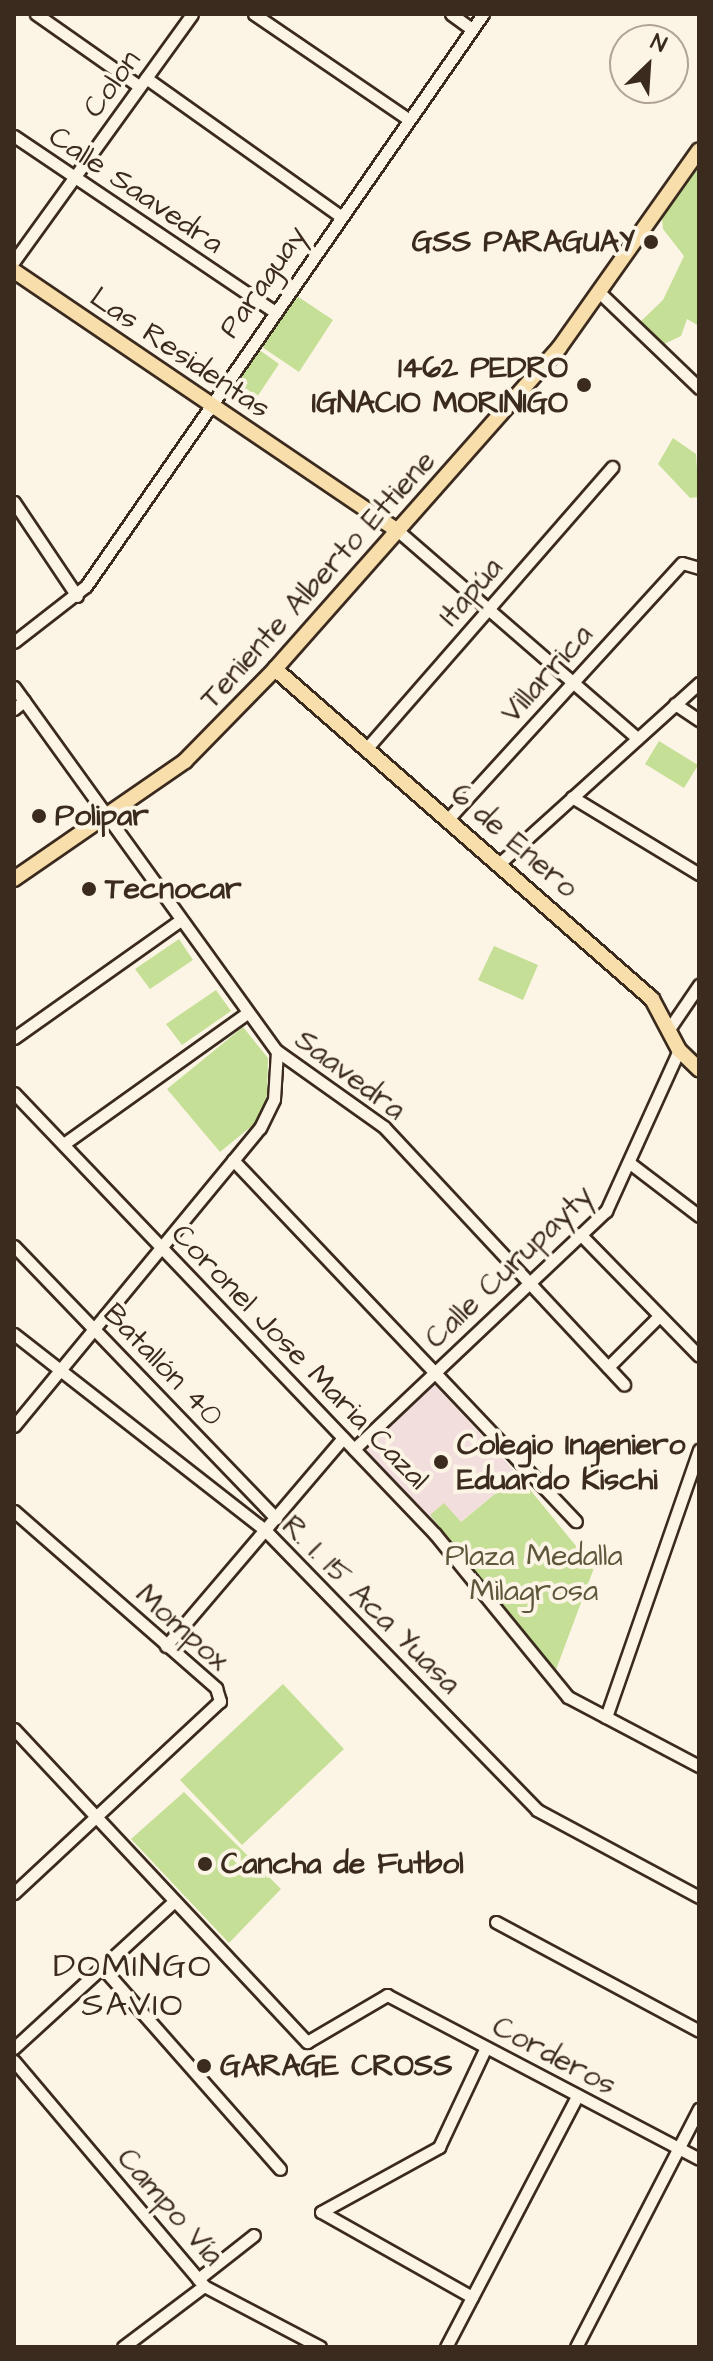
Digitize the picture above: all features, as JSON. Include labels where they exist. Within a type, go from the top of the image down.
[{"type":"main road","name":"Teniente Alberto Ettiene","points":[[14,879],[185,761],[275,669],[510,406],[598,291],[699,150]]},
{"type":"main road","name":"Las Residentas","points":[[14,271],[397,530]]},
{"type":"main road","name":"6 de Enero","points":[[275,669],[501,862],[652,999],[671,1026],[679,1050],[699,1069]]},
{"type":"street","points":[[36,14],[143,82],[339,215]]},
{"type":"street","name":"Colon","points":[[14,261],[192,14]]},
{"type":"street","points":[[254,14],[408,119]]},
{"type":"street","points":[[451,14],[472,29]]},
{"type":"street","name":"Paraguay","points":[[14,642],[77,596],[272,310],[483,14]]},
{"type":"street","name":"Calle Saavedra","points":[[14,136],[272,310]]},
{"type":"street","points":[[598,291],[699,388]]},
{"type":"street","name":"Itapúa","points":[[367,748],[612,467]]},
{"type":"street","points":[[14,502],[77,596]]},
{"type":"street","points":[[397,530],[490,606],[637,738]]},
{"type":"street","name":"Villarrica","points":[[449,818],[682,563],[699,568]]},
{"type":"street","points":[[501,862],[699,683]]},
{"type":"street","name":"Saavedra","points":[[14,687],[19,705],[108,817],[246,1014],[277,1051],[384,1127],[624,1384]]},
{"type":"street","points":[[675,704],[699,720]]},
{"type":"street","points":[[572,797],[699,874]]},
{"type":"street","points":[[14,1038],[179,921]]},
{"type":"street","points":[[671,1026],[699,985]]},
{"type":"street","points":[[65,1143],[246,1014]]},
{"type":"street","name":"Calle Curupayty","points":[[354,1449],[529,1280],[606,1211],[631,1164],[679,1050]]},
{"type":"street","points":[[14,1426],[269,1112],[277,1051]]},
{"type":"street","name":"Coronel Jose Maria Cazal","points":[[14,1093],[354,1449],[495,1603],[568,1697],[699,1766]]},
{"type":"street","points":[[233,1160],[437,1371],[576,1521]]},
{"type":"street","points":[[631,1164],[699,1216]]},
{"type":"street","points":[[580,1234],[699,1356]]},
{"type":"street","name":"Batallón 40","points":[[14,1246],[276,1518]]},
{"type":"street","points":[[608,1367],[658,1317]]},
{"type":"street","name":"R. I. 15 Aca Yuasa","points":[[14,1334],[265,1530],[537,1810],[699,1897]]},
{"type":"street","points":[[166,1646],[343,1438]]},
{"type":"street","points":[[606,1717],[699,1450]]},
{"type":"street","name":"Mompox","points":[[14,1511],[216,1688],[217,1709],[95,1819]]},
{"type":"street","points":[[14,2048],[172,1903],[16,1734]]},
{"type":"street","points":[[14,1893],[95,1819]]},
{"type":"street","name":"Corderos","points":[[172,1903],[311,2043],[387,1995],[699,2159]]},
{"type":"street","points":[[496,1922],[699,2031]]},
{"type":"street","points":[[102,1967],[280,2169]]},
{"type":"street","points":[[472,2297],[322,2216],[323,2208],[439,2147],[486,2047]]},
{"type":"street","name":"Campo Vía","points":[[14,2061],[201,2282],[320,2347]]},
{"type":"street","points":[[446,2347],[578,2095]]},
{"type":"street","points":[[576,2347],[699,2109]]},
{"type":"street","points":[[123,2347],[254,2235]]},
{"type":"shaded area","name":"Colegio Ingeniero Eduardo Kischi","points":[[435,1385],[518,1475],[441,1538],[365,1449]]},
{"type":"green space","points":[[699,165],[699,326],[687,319],[681,336],[664,344],[640,322],[663,300],[684,256],[663,229],[661,209]]},
{"type":"green space","points":[[297,296],[333,320],[299,372],[262,347]]},
{"type":"green space","points":[[258,349],[279,364],[255,400],[234,386]]},
{"type":"green space","points":[[673,438],[696,454],[699,497],[690,498],[658,464]]},
{"type":"green space","points":[[659,741],[698,765],[684,788],[645,764]]},
{"type":"green space","points":[[179,939],[193,960],[150,989],[135,969]]},
{"type":"green space","points":[[494,946],[538,965],[523,1000],[478,980]]},
{"type":"green space","points":[[216,990],[231,1011],[182,1045],[166,1024]]},
{"type":"green space","points":[[243,1027],[268,1058],[267,1095],[259,1120],[220,1152],[167,1089]]},
{"type":"green space","name":"Plaza Medalla Milagrosa","points":[[518,1475],[594,1568],[554,1675],[430,1515],[444,1503],[461,1522]]},
{"type":"green space","points":[[283,1684],[344,1749],[242,1845],[180,1780]]},
{"type":"green space","name":"Cancha de Futbol","points":[[184,1792],[281,1889],[229,1943],[131,1839]]},
{"type":"place","name":"GSS PARAGUAY","points":[[651,242]]},
{"type":"place","name":"1462 PEDRO IGNACIO MORINIGO","points":[[584,385]]},
{"type":"place","name":"Polipar","points":[[39,816]]},
{"type":"place","name":"Tecnocar","points":[[89,889]]},
{"type":"place","name":"Colegio Ingeniero Eduardo Kischi","points":[[441,1462]]},
{"type":"place","name":"Cancha de Futbol","points":[[205,1864]]},
{"type":"place","name":"GARAGE CROSS","points":[[204,2066]]},
{"type":"district","name":"DOMINGO SAVIO","points":[[133,1986]]}]
